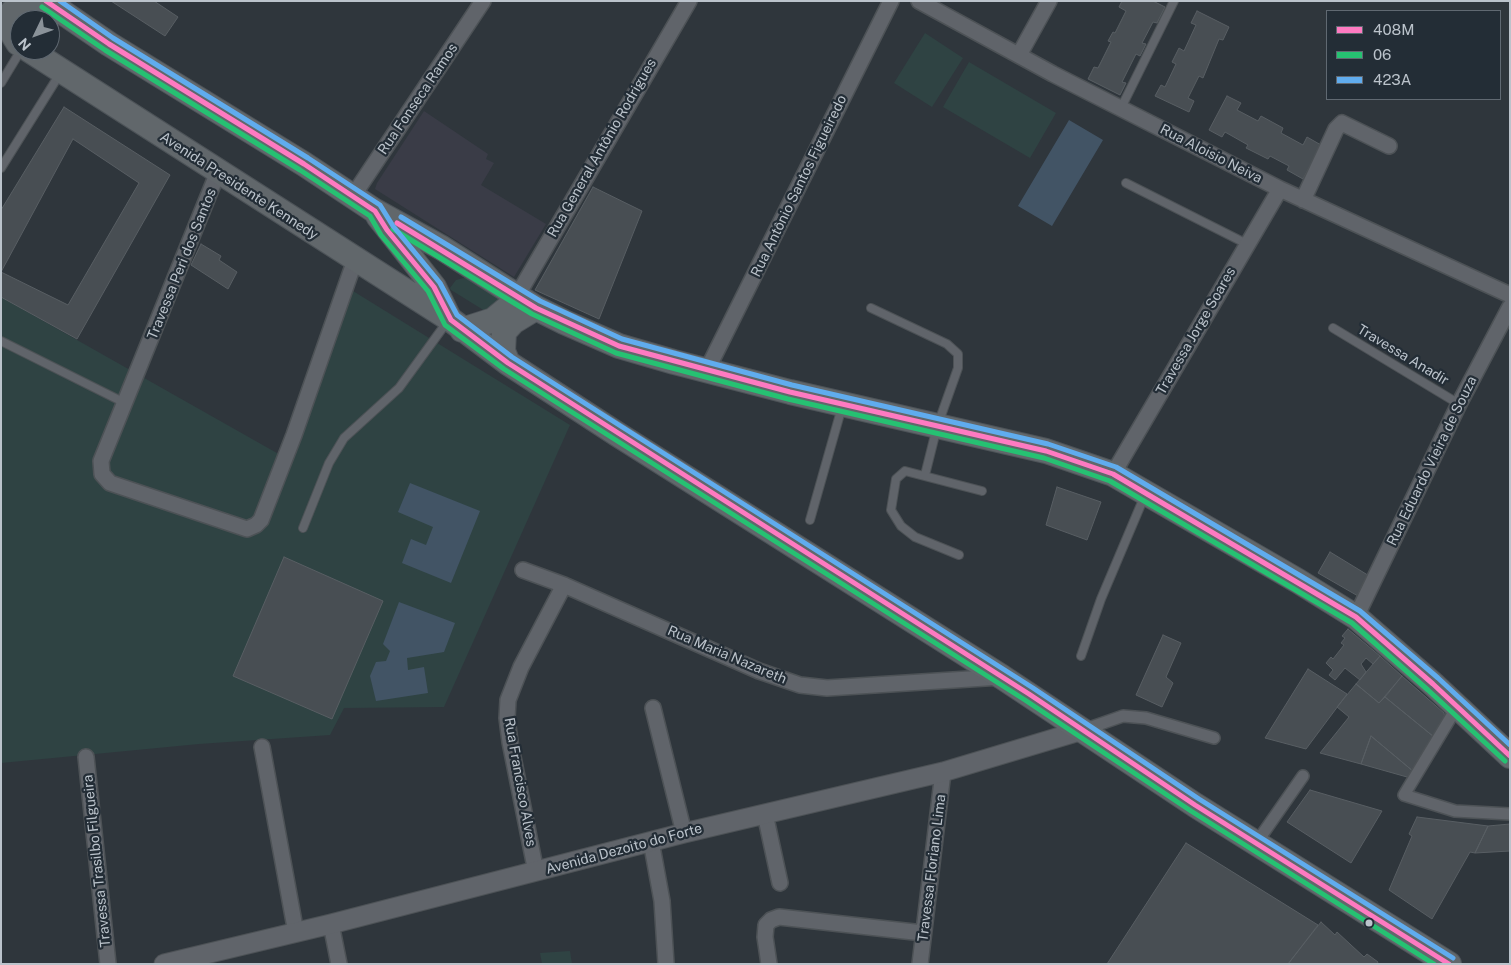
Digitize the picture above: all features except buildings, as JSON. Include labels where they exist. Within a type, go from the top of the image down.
[{"type":"main road","points":[[46,1],[109,44],[375,211],[472,266],[527,302],[619,346],[842,405],[1046,451],[1113,474],[1298,581],[1356,617],[1510,756]]},
{"type":"main road","points":[[10,17],[7,25],[10,30]]},
{"type":"main road","points":[[60,27],[109,44]]},
{"type":"main road","name":"Avenida Presidente Kennedy","points":[[44,60],[355,260],[451,318],[508,363],[1002,677],[1195,804],[1449,964]]},
{"type":"main road","name":"Avenida Presidente Kennedy","points":[[375,211],[387,230],[434,287],[451,318]]},
{"type":"main road","points":[[472,266],[448,278],[441,292],[451,318],[494,320],[510,306],[527,302]]},
{"type":"main road","points":[[508,363],[503,351],[504,332],[527,302]]},
{"type":"street","name":"Rua Fonseca Ramos","points":[[353,196],[484,1]]},
{"type":"street","name":"Rua General Antônio Rodrigues","points":[[527,302],[689,1]]},
{"type":"street","name":"Rua Antônio Santos Figueiredo","points":[[707,370],[890,1]]},
{"type":"street","name":"Rua Aloisio Neiva","points":[[919,1],[1120,108],[1280,189],[1510,295]]},
{"type":"street","points":[[1019,55],[1049,1]]},
{"type":"street","points":[[1303,200],[1336,129],[1342,123],[1389,146]]},
{"type":"street","name":"Travessa Peri dos Santos","points":[[218,172],[101,461],[102,474],[110,483],[247,529],[256,525],[260,520],[294,435],[355,260]]},
{"type":"street","name":"Travessa Jorge Soares","points":[[1113,474],[1280,189]]},
{"type":"street","name":"Rua Eduardo Vieira de Souza","points":[[1356,617],[1459,404],[1510,307]]},
{"type":"street","name":"Rua Maria Nazareth","points":[[523,570],[564,585],[759,671],[800,685],[827,688],[1002,677]]},
{"type":"street","name":"Rua Francisco Alves","points":[[536,872],[510,742],[507,718],[508,700],[521,667],[564,585]]},
{"type":"street","points":[[1457,707],[1404,795],[1455,811],[1510,814]]},
{"type":"street","points":[[653,708],[684,833]]},
{"type":"street","points":[[1083,730],[1123,716],[1146,718],[1214,738]]},
{"type":"street","name":"Avenida Dezoito do Forte","points":[[164,964],[296,933],[684,833],[943,772],[1083,730]]},
{"type":"street","points":[[262,747],[296,933]]},
{"type":"street","name":"Travessa Trasilbo Filgueira","points":[[86,757],[108,964]]},
{"type":"street","name":"Travessa Floriano Lima","points":[[920,964],[943,772]]},
{"type":"street","points":[[1257,842],[1303,776]]},
{"type":"street","points":[[765,814],[780,883]]},
{"type":"street","points":[[651,842],[662,901],[666,964]]},
{"type":"street","points":[[769,964],[765,937],[766,926],[771,920],[779,917],[924,933]]},
{"type":"street","points":[[331,924],[339,964]]},
{"type":"lane","points":[[1120,108],[1174,1]]},
{"type":"lane","points":[[1,83],[11,60]]},
{"type":"lane","points":[[1,168],[62,71]]},
{"type":"lane","points":[[1126,183],[1247,244]]},
{"type":"lane","points":[[871,308],[947,344],[958,354],[958,368],[937,427],[925,475]]},
{"type":"lane","points":[[304,528],[329,463],[344,438],[399,388],[451,318]]},
{"type":"lane","name":"Travessa Anadir","points":[[1333,328],[1459,404]]},
{"type":"lane","points":[[1,341],[125,403]]},
{"type":"lane","points":[[810,520],[842,405]]},
{"type":"lane","points":[[959,555],[915,537],[901,526],[891,510],[896,479],[905,471],[982,491]]},
{"type":"lane","points":[[1081,656],[1101,599],[1146,494]]},
{"type":"shaded area","points":[[424,111],[488,154],[486,159],[494,163],[481,185],[546,224],[514,277],[375,189]]},
{"type":"green space","points":[[925,33],[963,58],[932,107],[894,83]]},
{"type":"green space","points":[[969,62],[1056,113],[1030,158],[943,107]]},
{"type":"green space","points":[[471,276],[504,298],[485,311],[451,290],[450,288],[456,280]]},
{"type":"green space","points":[[353,291],[570,425],[444,707],[344,708],[330,735],[199,744],[1,763],[1,297],[291,461]]},
{"type":"green space","points":[[570,951],[572,964],[542,964],[540,953]]},
{"type":"water","points":[[1069,120],[1103,140],[1052,226],[1018,206]]},
{"type":"water","points":[[410,483],[480,511],[451,583],[402,563],[411,539],[426,545],[433,527],[398,512]]},
{"type":"water","points":[[399,602],[455,623],[444,652],[407,658],[408,670],[424,667],[428,693],[376,701],[370,676],[376,662],[386,661],[390,651],[383,644]]},
{"type":"transit line","name":"408M","points":[[46,1],[109,44],[304,164],[375,211],[387,230],[434,287],[451,320],[508,363],[1029,694],[1195,805],[1449,964]]},
{"type":"transit line","name":"423A","points":[[60,1],[113,38],[308,158],[380,205],[393,226],[440,283],[457,315],[512,357],[1033,688],[1199,799],[1453,958]]},
{"type":"transit line","name":"06","points":[[42,7],[105,50],[300,170],[370,216],[381,235],[428,291],[445,325],[504,369],[1025,700],[1191,811],[1434,964]]},
{"type":"transit line","name":"423A","points":[[401,217],[540,301],[622,339],[792,385],[1048,444],[1116,467],[1360,611],[1438,678],[1510,745]]},
{"type":"transit line","name":"408M","points":[[397,223],[536,308],[619,346],[790,392],[1046,451],[1113,474],[1356,617],[1433,684],[1510,756]]},
{"type":"transit line","name":"06","points":[[393,229],[532,314],[616,353],[788,399],[1044,458],[1110,481],[1352,623],[1505,761]]}]
